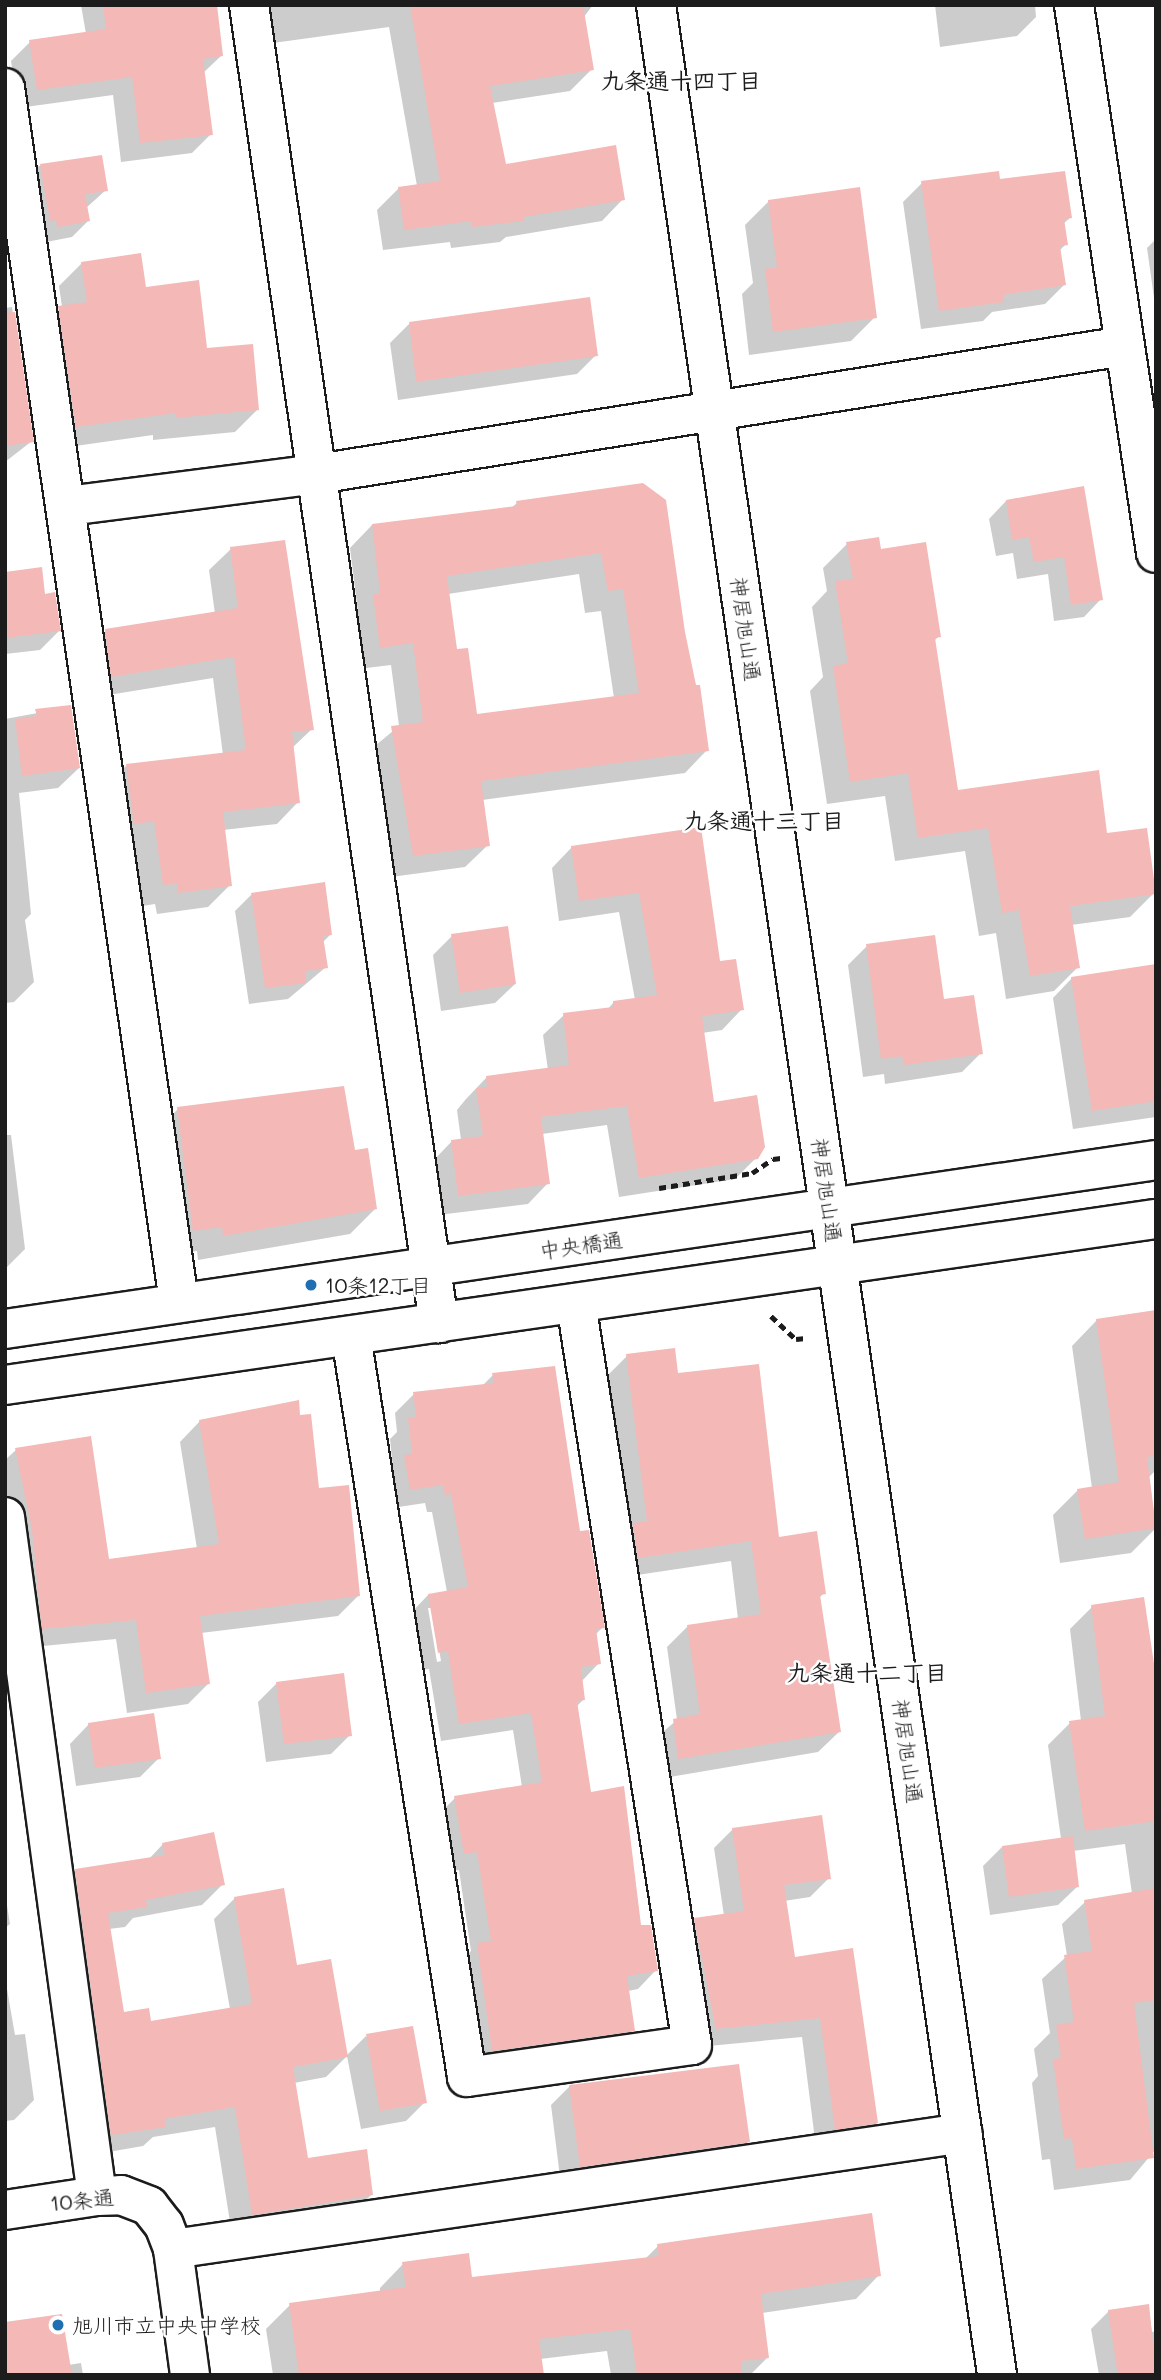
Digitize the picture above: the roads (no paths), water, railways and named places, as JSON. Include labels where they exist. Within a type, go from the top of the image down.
[{"type":"street","points":[[250,5],[439,1323]]},
{"type":"street","name":"神居旭山通","points":[[656,5],[998,2375]]},
{"type":"street","points":[[1074,5],[1156,553]]},
{"type":"street","points":[[5,88],[68,506],[179,1302]]},
{"type":"street","points":[[68,506],[317,474],[715,413],[1124,346]]},
{"type":"street","name":"中央橋通","points":[[5,1329],[1156,1160]]},
{"type":"street","points":[[5,1385],[1156,1219]]},
{"type":"street","points":[[351,1336],[467,2077],[692,2045],[576,1303]]},
{"type":"street","points":[[5,1517],[97,2196]]},
{"type":"street","points":[[173,2249],[963,2133]]},
{"type":"street","name":"10条通","points":[[5,2210],[121,2195],[149,2206],[164,2225],[173,2249],[190,2375]]},
{"type":"place","name":"10条12丁目","points":[[311,1285]]},
{"type":"place","name":"旭川市立中央中学校","points":[[58,2325]]},
{"type":"district","name":"九条通十四丁目","points":[[681,80]]},
{"type":"district","name":"九条通十三丁目","points":[[764,820]]},
{"type":"district","name":"九条通十二丁目","points":[[867,1672]]}]
